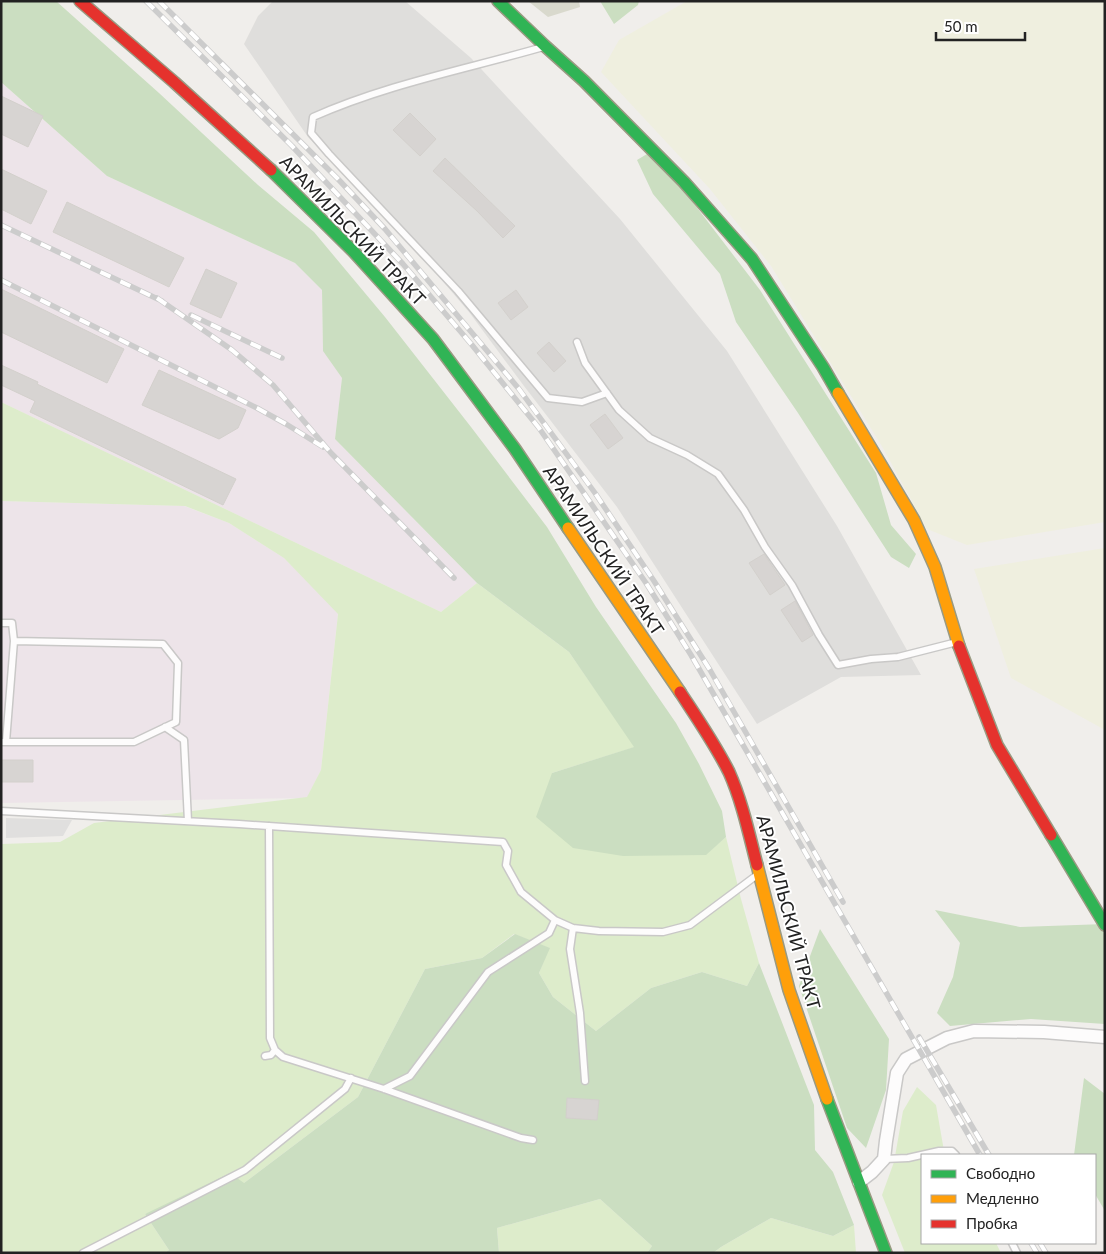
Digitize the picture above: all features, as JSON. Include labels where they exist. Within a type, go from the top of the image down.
[{"type":"main road","name":"АРАМИЛЬСКИЙ ТРАКТ","points":[[80,1],[283,180],[354,252],[433,339],[515,449],[708,734],[729,773],[744,813],[789,990],[826,1095],[886,1253]]},
{"type":"main road","points":[[498,1],[544,46],[584,81],[684,182],[752,259],[823,367],[914,520],[936,567],[958,642],[997,745],[1105,925]]},
{"type":"street","points":[[859,1182],[884,1159],[897,1073],[906,1059],[946,1038],[974,1031],[1044,1032],[1105,1037]]},
{"type":"lane","points":[[544,46],[494,61],[445,72],[342,104],[313,117],[311,133],[328,154],[458,291],[548,398],[582,402],[607,393]]},
{"type":"lane","points":[[577,342],[585,363],[619,410],[650,438],[687,455],[718,474],[744,510],[765,547],[792,585],[838,665],[871,659],[898,657],[958,642]]},
{"type":"lane","points":[[1,623],[12,623],[14,641],[3,742],[134,742],[176,722],[178,663],[163,644],[14,641]]},
{"type":"lane","points":[[165,728],[184,740],[188,822]]},
{"type":"lane","points":[[1,811],[503,842],[508,850],[506,865],[521,892],[555,920],[573,928],[599,931],[663,932],[690,925],[760,873]]},
{"type":"lane","points":[[268,826],[270,1038],[275,1050],[283,1057],[384,1089],[521,1138],[533,1140]]},
{"type":"lane","points":[[384,1089],[410,1076],[488,972],[549,933],[555,920]]},
{"type":"lane","points":[[573,928],[570,949],[580,1013],[585,1081]]},
{"type":"lane","points":[[265,1056],[275,1050]]},
{"type":"lane","points":[[83,1253],[245,1170],[345,1089],[351,1078]]},
{"type":"lane","points":[[926,1154],[952,1150],[955,1154]]},
{"type":"lane","points":[[884,1159],[921,1155]]},
{"type":"shaded area","points":[[273,1],[405,1],[471,58],[620,219],[727,351],[837,526],[921,675],[841,677],[757,724],[617,507],[469,312],[405,237],[308,137],[244,44],[258,16]]},
{"type":"shaded area","points":[[528,1],[579,1],[580,7],[548,17]]},
{"type":"shaded area","points":[[1,82],[107,176],[295,263],[322,290],[323,350],[342,378],[335,439],[477,583],[441,612],[1,402]]},
{"type":"shaded area","points":[[1,501],[184,506],[229,523],[284,558],[338,613],[321,770],[307,798],[1,803]]},
{"type":"shaded area","points":[[6,818],[72,820],[63,836],[6,838]]},
{"type":"green space","points":[[1,1],[56,1],[258,185],[314,232],[385,317],[547,527],[596,607],[676,723],[722,811],[726,837],[706,855],[623,856],[573,848],[536,817],[552,773],[634,747],[569,652],[477,583],[335,439],[342,378],[323,351],[322,290],[295,263],[107,176],[1,82]]},
{"type":"green space","points":[[600,1],[639,1],[638,5],[614,24]]},
{"type":"green space","points":[[687,1],[1105,1],[1105,522],[967,545],[927,529],[883,448],[771,266],[710,189],[601,72],[619,40]]},
{"type":"green space","points":[[647,154],[682,188],[760,290],[876,473],[891,525],[916,554],[909,568],[891,557],[798,413],[736,322],[720,274],[653,194],[637,160]]},
{"type":"green space","points":[[1,402],[441,612],[477,583],[569,652],[635,747],[552,773],[706,854],[726,837],[759,963],[747,986],[702,972],[651,988],[596,1031],[553,997],[539,973],[549,948],[514,934],[482,958],[425,969],[358,1097],[244,1183],[145,1214],[169,1250],[165,1253],[1,1253],[2,844],[60,842],[94,823],[307,797],[321,770],[338,614],[284,558],[229,523],[185,506],[1,501]]},
{"type":"green space","points":[[1105,548],[1105,730],[1011,678],[974,569]]},
{"type":"green space","points":[[935,910],[1020,927],[1105,924],[1105,1024],[1031,1019],[950,1026],[937,1013],[953,977],[960,943]]},
{"type":"green space","points":[[820,929],[889,1039],[886,1090],[866,1148],[847,1128],[799,986]]},
{"type":"green space","points":[[515,934],[550,948],[539,973],[553,997],[596,1031],[651,988],[702,972],[747,986],[759,963],[814,1105],[815,1150],[833,1172],[854,1225],[833,1236],[771,1218],[713,1253],[647,1253],[652,1246],[600,1199],[497,1228],[499,1253],[165,1253],[169,1250],[145,1214],[230,1173],[244,1183],[358,1097],[425,969],[482,958]]},
{"type":"green space","points":[[1084,1078],[1105,1094],[1105,1211],[1096,1196],[1096,1154],[1074,1154]]},
{"type":"green space","points":[[917,1087],[936,1105],[946,1154],[921,1154],[921,1244],[996,1244],[1001,1253],[905,1253],[882,1195],[894,1162],[903,1111]]},
{"type":"green space","points":[[600,1199],[652,1246],[647,1253],[499,1253],[497,1228]]},
{"type":"green space","points":[[771,1218],[833,1236],[854,1225],[856,1253],[713,1253]]},
{"type":"building","points":[[1,96],[43,116],[28,147],[1,134]]},
{"type":"building","points":[[410,113],[436,139],[420,156],[393,130]]},
{"type":"building","points":[[445,158],[515,226],[503,238],[477,211],[433,171]]},
{"type":"building","points":[[1,169],[47,191],[31,224],[1,209]]},
{"type":"building","points":[[67,202],[184,258],[169,287],[53,232]]},
{"type":"building","points":[[206,269],[237,283],[221,318],[190,304]]},
{"type":"building","points":[[1,289],[124,349],[107,383],[1,332]]},
{"type":"building","points":[[516,290],[528,307],[511,320],[498,303]]},
{"type":"building","points":[[549,342],[566,361],[554,372],[537,353]]},
{"type":"building","points":[[1,365],[236,479],[223,505],[30,412],[35,401],[1,385]]},
{"type":"building","points":[[159,370],[246,410],[238,428],[219,439],[142,405]]},
{"type":"building","points":[[605,414],[623,438],[608,449],[590,425]]},
{"type":"building","points":[[764,554],[785,585],[770,595],[749,563]]},
{"type":"building","points":[[795,601],[813,635],[802,642],[781,610]]},
{"type":"building","points":[[1,760],[33,760],[33,782],[1,782]]},
{"type":"building","points":[[567,1098],[599,1100],[597,1120],[566,1118]]},
{"type":"railway","points":[[146,1],[292,146],[403,264],[539,428],[646,583],[691,655],[979,1154]]},
{"type":"railway","points":[[159,1],[338,179],[385,229],[519,389],[595,493],[654,581],[710,670],[843,902]]},
{"type":"railway","points":[[1,225],[162,301]]},
{"type":"railway","points":[[1,280],[257,408],[323,447]]},
{"type":"railway","points":[[157,298],[232,350],[273,385],[331,453],[454,578]]},
{"type":"railway","points":[[191,315],[282,358]]},
{"type":"railway","points":[[919,1037],[988,1154]]},
{"type":"railway","points":[[1032,1244],[1037,1253]]},
{"type":"railway","points":[[1041,1244],[1046,1253]]},
{"type":"traffic: fast","points":[[498,1],[584,81],[684,182],[752,259],[838,393]]},
{"type":"traffic: fast","points":[[271,170],[354,252],[433,339],[515,449],[568,528]]},
{"type":"traffic: fast","points":[[1051,835],[1105,925]]},
{"type":"traffic: fast","points":[[827,1099],[886,1253]]},
{"type":"traffic: slow","points":[[838,393],[914,520],[935,567],[959,646]]},
{"type":"traffic: slow","points":[[568,528],[680,692]]},
{"type":"traffic: slow","points":[[757,865],[789,990],[827,1099]]},
{"type":"traffic: jam","points":[[80,1],[174,82],[271,170]]},
{"type":"traffic: jam","points":[[959,646],[997,745],[1051,835]]},
{"type":"traffic: jam","points":[[680,692],[712,741],[734,783],[757,865]]}]
